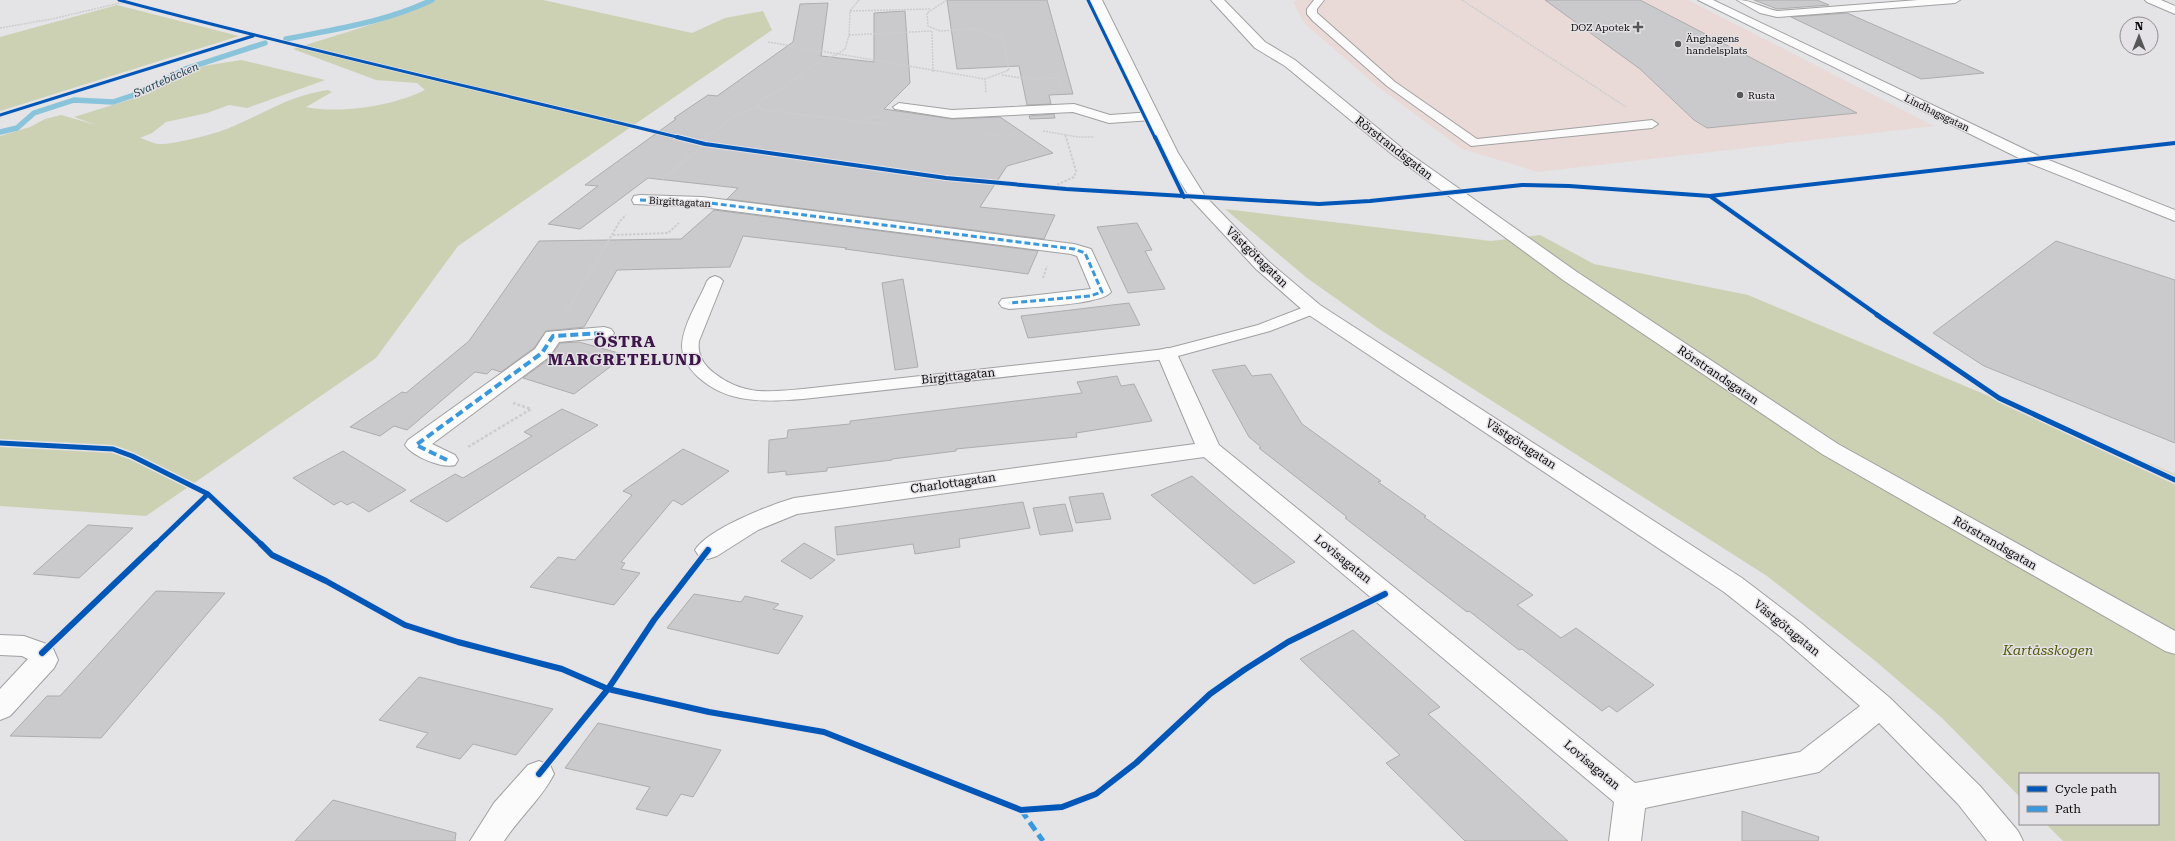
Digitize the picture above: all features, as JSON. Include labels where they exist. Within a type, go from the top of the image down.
[{"type":"street","name":"Västgötagatan","points":[[1096,0],[1170,153],[1199,198],[1262,265],[1313,309],[1733,585],[1791,630],[1880,706],[1969,795],[2007,841]]},
{"type":"street","name":"Rörstrandsgatan","points":[[1217,0],[1260,45],[1290,63],[1398,152],[1576,281],[1830,450],[2175,644]]},
{"type":"street","name":"Lindhagsgatan","points":[[1704,0],[2035,160],[2175,216]]},
{"type":"street","points":[[2151,0],[2175,10]]},
{"type":"street","name":"Rörstrandsgatan","points":[[1274,38],[1290,63]]},
{"type":"street","name":"Birgittagatan","points":[[640,200],[702,202],[1059,247],[1085,253],[1102,292],[1090,296],[1009,303]]},
{"type":"street","points":[[447,460],[416,445],[542,353],[553,336],[604,333]]},
{"type":"street","name":"Lovisagatan","points":[[1167,354],[1209,449],[1630,797]]},
{"type":"street","name":"Charlottagatan","points":[[708,550],[739,528],[769,514],[794,506],[1209,449]]},
{"type":"street","points":[[0,645],[24,646],[42,653],[44,660],[0,708]]},
{"type":"street","name":"Lovisagatan","points":[[1630,797],[1808,763],[1880,706]]},
{"type":"street","points":[[486,841],[505,814],[539,774]]},
{"type":"street","name":"Lovisagatan","points":[[1625,841],[1630,797]]},
{"type":"lane","points":[[1320,0],[1312,9],[1312,14],[1317,19],[1391,84],[1475,143],[1652,124]]},
{"type":"lane","points":[[1742,0],[1762,11],[1778,14],[1955,0]]},
{"type":"lane","points":[[899,107],[952,114],[1074,108],[1109,119],[1152,116]]},
{"type":"lane","name":"Birgittagatan","points":[[715,281],[691,342],[692,359],[698,369],[712,380],[732,392],[741,395],[757,396],[803,394],[1167,354],[1264,328],[1313,309]]},
{"type":"path","points":[[768,42],[933,72],[985,79],[1009,70],[1003,39],[973,29],[934,29],[928,26],[927,13],[947,0]]},
{"type":"path","points":[[1462,0],[1652,124]]},
{"type":"path","points":[[1,27],[52,19],[124,2]]},
{"type":"path","points":[[850,11],[931,9]]},
{"type":"path","points":[[849,35],[931,31],[934,29]]},
{"type":"path","points":[[931,31],[933,72]]},
{"type":"path","points":[[1001,74],[1028,79],[1058,78],[1061,86],[1056,91]]},
{"type":"path","points":[[985,79],[986,93]]},
{"type":"path","points":[[698,143],[738,114],[758,107]]},
{"type":"path","points":[[1050,188],[1074,177],[1076,171],[1065,135]]},
{"type":"path","points":[[553,336],[620,221],[666,175],[705,144]]},
{"type":"path","points":[[612,235],[668,233],[702,202]]},
{"type":"path","points":[[1049,300],[1042,276],[1059,247]]},
{"type":"path","points":[[447,460],[531,409],[485,394]]},
{"type":"shaded area","points":[[1298,0],[1688,0],[1934,126],[1538,172],[1462,149],[1377,86],[1304,23],[1293,2]]},
{"type":"green space","points":[[432,0],[543,0],[692,33],[725,18],[763,11],[772,30],[458,246],[376,358],[146,516],[0,506],[0,136],[30,127],[45,119],[61,115],[96,125],[74,117],[148,94],[183,74],[204,66],[241,60],[325,80],[247,108],[229,105],[207,113],[166,122],[152,133],[140,138],[160,144],[179,142],[219,132],[290,100],[328,90],[332,92],[306,107],[335,110],[351,109],[383,104],[412,96],[425,90],[417,83],[376,80],[293,49],[411,12]]},
{"type":"green space","points":[[117,5],[239,36],[0,111],[0,37]]},
{"type":"green space","name":"Kartåsskogen","points":[[1225,209],[1491,241],[1540,235],[1594,264],[1748,295],[2175,474],[2175,841],[2063,841],[2047,825],[2159,825],[2159,773],[2019,773],[2019,796],[1942,718],[1873,659],[1767,576],[1379,329],[1307,278]]},
{"type":"building","points":[[947,0],[1047,0],[1073,94],[1049,95],[1051,104],[1027,105],[1019,66],[957,69]]},
{"type":"building","name":"Änghagens handelsplats","points":[[1545,0],[1640,0],[1857,113],[1707,128],[1694,120],[1640,69]]},
{"type":"building","points":[[1754,0],[1817,0],[1829,5],[1777,9]]},
{"type":"building","points":[[828,3],[821,56],[874,62],[874,13],[905,11],[910,83],[884,109],[952,119],[1000,117],[1053,153],[1007,166],[980,207],[1055,215],[1044,239],[727,199],[738,188],[648,178],[580,229],[548,224],[598,186],[585,185],[676,119],[674,118],[708,95],[717,96],[793,42],[800,4]]},
{"type":"building","points":[[1847,13],[1984,73],[1921,79],[1791,17]]},
{"type":"building","points":[[1054,114],[1055,118],[1030,119],[1029,116]]},
{"type":"building","points":[[714,210],[1038,251],[1028,274],[845,249],[847,248],[743,236],[730,267],[617,270],[584,327],[546,331],[534,348],[501,372],[492,369],[487,374],[475,372],[407,430],[394,426],[380,436],[350,427],[402,392],[406,393],[469,341],[539,241],[681,239]]},
{"type":"building","points":[[1137,223],[1152,250],[1145,251],[1165,289],[1128,293],[1097,227]]},
{"type":"building","points":[[2056,241],[2175,280],[2175,443],[1984,366],[1933,333]]},
{"type":"building","points":[[903,279],[918,367],[895,370],[882,283]]},
{"type":"building","points":[[1129,303],[1140,325],[1028,338],[1021,316]]},
{"type":"building","points":[[579,342],[626,355],[574,394],[523,378],[550,358],[560,343]]},
{"type":"building","points":[[1245,365],[1252,376],[1271,374],[1302,424],[1381,481],[1378,482],[1426,516],[1424,517],[1533,595],[1517,605],[1561,638],[1576,628],[1654,685],[1617,712],[1609,706],[1602,711],[1522,649],[1519,650],[1469,611],[1467,612],[1345,518],[1347,517],[1259,448],[1261,447],[1249,437],[1212,370]]},
{"type":"building","points":[[1117,376],[1121,386],[1134,384],[1152,421],[1076,433],[1077,437],[956,449],[956,451],[827,468],[827,471],[786,475],[786,471],[768,473],[769,440],[787,438],[788,430],[850,424],[850,421],[1082,393],[1077,382]]},
{"type":"building","points":[[562,409],[598,425],[447,522],[410,501],[455,474],[463,478],[493,460],[532,436],[524,432]]},
{"type":"building","points":[[683,449],[729,471],[682,505],[673,500],[621,562],[625,563],[621,569],[640,573],[614,605],[530,587],[558,557],[575,560],[632,495],[623,491]]},
{"type":"building","points":[[343,451],[406,490],[369,512],[353,502],[347,505],[341,501],[334,505],[293,478]]},
{"type":"building","points":[[1192,476],[1295,562],[1254,584],[1151,495]]},
{"type":"building","points":[[1103,493],[1111,519],[1076,523],[1069,497]]},
{"type":"building","points":[[1023,502],[1030,528],[959,539],[960,547],[915,554],[913,544],[837,555],[835,527]]},
{"type":"building","points":[[1065,504],[1073,531],[1040,535],[1033,508]]},
{"type":"building","points":[[88,525],[133,528],[79,578],[33,574]]},
{"type":"building","points":[[804,543],[835,560],[811,579],[781,561]]},
{"type":"building","points":[[156,591],[225,593],[101,738],[10,736],[47,696],[60,696]]},
{"type":"building","points":[[694,594],[741,602],[745,596],[779,604],[773,609],[803,616],[778,654],[667,628]]},
{"type":"building","points":[[1353,630],[1440,707],[1428,714],[1568,841],[1465,841],[1386,763],[1400,755],[1300,659]]},
{"type":"building","points":[[419,677],[553,709],[516,755],[473,744],[460,759],[416,747],[428,733],[379,720]]},
{"type":"building","points":[[598,723],[721,750],[693,797],[681,794],[667,816],[636,809],[650,787],[565,768]]},
{"type":"building","points":[[333,800],[456,833],[455,841],[295,841]]},
{"type":"building","points":[[1742,811],[1819,837],[1818,841],[1742,841]]},
{"type":"waterway","name":"Svartebäcken","points":[[286,39],[379,19],[415,8],[432,0]]},
{"type":"waterway","name":"Svartebäcken","points":[[0,132],[17,128],[34,113],[74,100],[113,102],[143,92],[185,69],[265,43]]},
{"type":"marked path","points":[[640,200],[702,202],[1074,249],[1085,253],[1102,292],[1090,296],[1009,303]]},
{"type":"marked path","points":[[447,460],[416,445],[542,353],[553,336],[604,333]]},
{"type":"marked path","points":[[1021,810],[1043,841]]},
{"type":"cycle path","points":[[119,0],[253,36],[487,90],[705,144],[946,178],[1066,189],[1319,204],[1370,201],[1471,189],[1522,185],[1593,187],[1710,196],[2175,143]]},
{"type":"cycle path","points":[[1088,0],[1184,197]]},
{"type":"cycle path","points":[[0,115],[253,36]]},
{"type":"cycle path","points":[[1710,196],[1896,328],[1999,398],[2175,480]]},
{"type":"cycle path","points":[[0,443],[113,449],[132,456],[208,494],[272,555],[326,581],[405,625],[458,642],[562,669],[608,689],[709,712],[824,732],[1021,810],[1062,807],[1096,794],[1136,763],[1210,694],[1244,670],[1288,642],[1385,594]]},
{"type":"cycle path","points":[[42,653],[208,494]]},
{"type":"cycle path","points":[[539,774],[608,689],[654,620],[708,550]]},
{"type":"place","name":"DOZ Apotek","points":[[1638,27]]},
{"type":"place","name":"Änghagens handelsplats","points":[[1678,44]]},
{"type":"place","name":"Rusta","points":[[1740,95]]},
{"type":"district","name":"ÖSTRA MARGRETELUND","points":[[625,350]]}]
